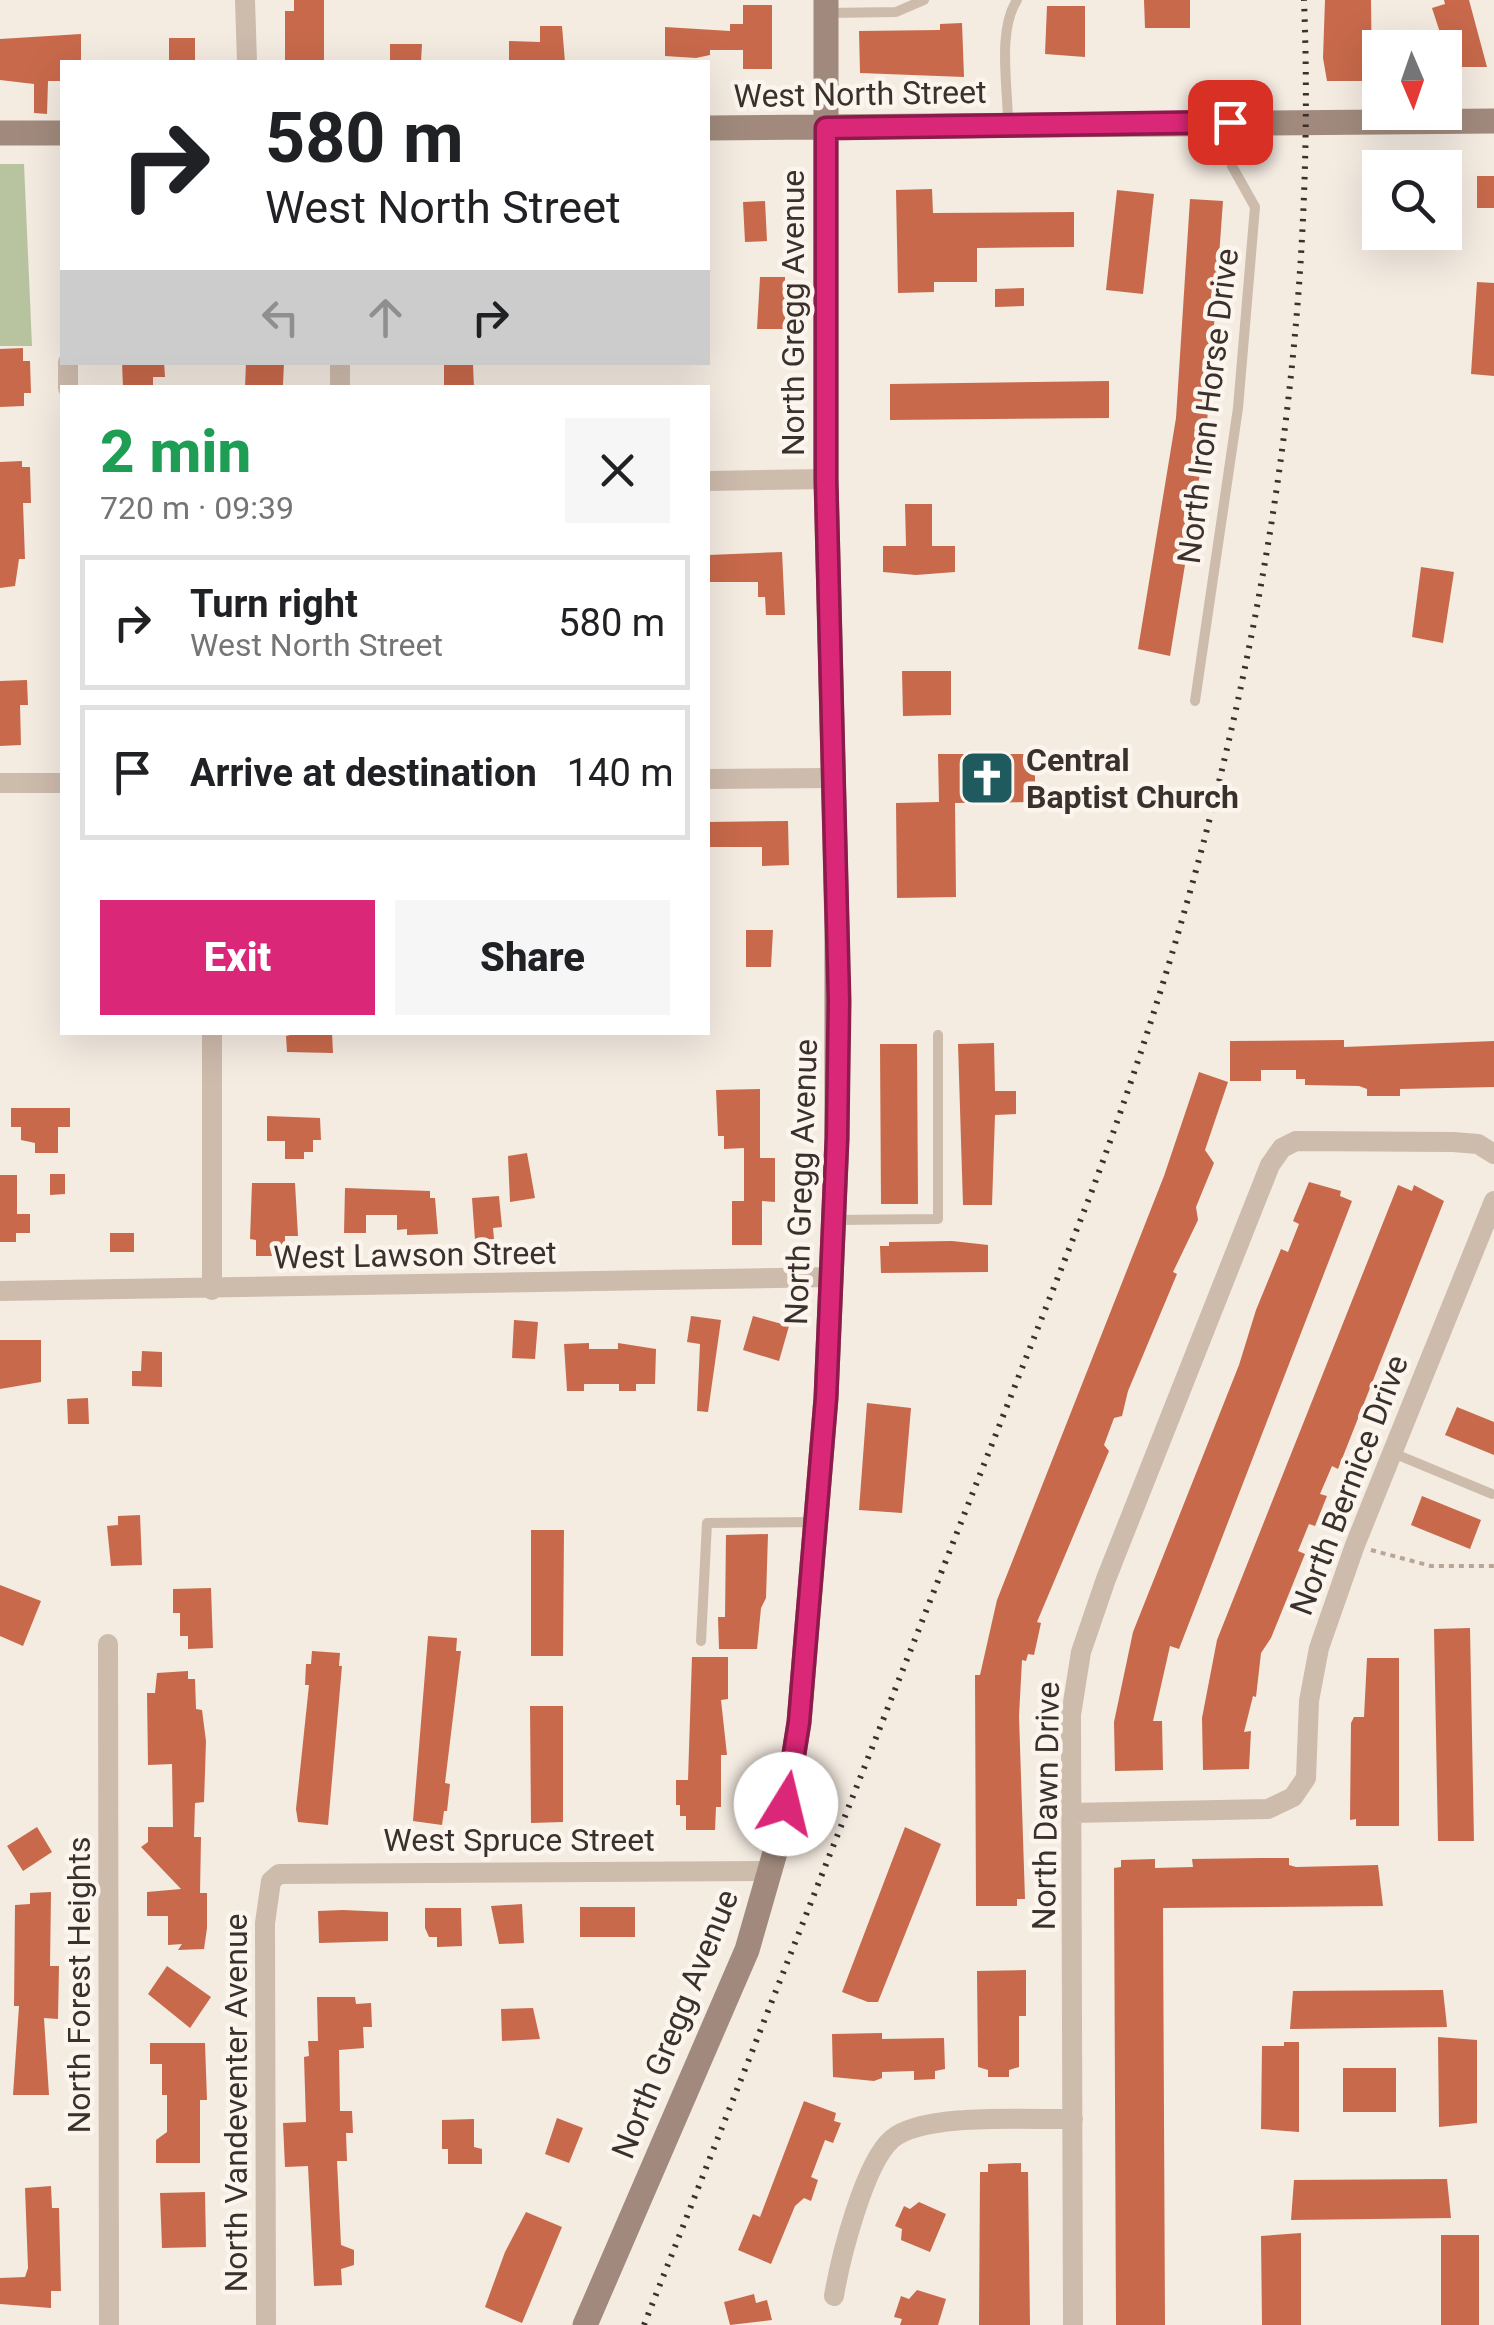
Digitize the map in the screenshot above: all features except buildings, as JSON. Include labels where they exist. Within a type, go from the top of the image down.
[{"type":"main road","name":"North Gregg Avenue","points":[[585,2325],[746,1950],[770,1871],[799,1722],[832,1277],[839,1001],[826,480],[826,6]]},
{"type":"main road","name":"West North Street","points":[[710,128],[1494,121]]},
{"type":"main road","points":[[0,133],[60,132]]},
{"type":"street","points":[[246,0],[246,60]]},
{"type":"street","points":[[710,481],[826,480]]},
{"type":"street","points":[[710,779],[833,778]]},
{"type":"street","points":[[0,783],[60,783]]},
{"type":"street","points":[[212,1035],[212,1290]]},
{"type":"street","name":"North Dawn Drive","points":[[1074,2325],[1071,1715],[1081,1652],[1270,1165],[1282,1148],[1296,1141],[1453,1142],[1478,1144],[1494,1154]]},
{"type":"street","name":"North Bernice Drive","points":[[1071,1813],[1268,1809],[1294,1797],[1306,1778],[1308,1701],[1319,1648],[1354,1545],[1494,1201]]},
{"type":"street","name":"West Lawson Street","points":[[0,1290],[212,1290],[832,1277]]},
{"type":"street","name":"North Forest Heights","points":[[108,1644],[109,2325]]},
{"type":"street","name":"West Spruce Street","points":[[271,1881],[280,1874],[372,1870],[770,1871]]},
{"type":"street","name":"North Vandeventer Avenue","points":[[266,2325],[265,1923],[271,1881]]},
{"type":"street","points":[[834,2296],[840,2255],[877,2158],[892,2138],[917,2127],[961,2122],[1073,2119]]},
{"type":"lane","points":[[826,6],[896,12],[924,0]]},
{"type":"lane","points":[[1008,124],[1007,37],[1010,11],[1018,0]]},
{"type":"lane","name":"North Iron Horse Drive","points":[[1196,701],[1238,408],[1255,207],[1232,166],[1230,122]]},
{"type":"lane","points":[[834,1220],[938,1219],[938,1035]]},
{"type":"lane","points":[[1392,1452],[1492,1494]]},
{"type":"lane","points":[[701,1641],[707,1524],[816,1522]]},
{"type":"path","points":[[1354,1545],[1431,1566],[1494,1566]]},
{"type":"green space","points":[[0,164],[24,164],[32,346],[0,346]]},
{"type":"railway","points":[[644,2325],[1090,1196],[1141,1052],[1186,906],[1225,758],[1257,608],[1281,458],[1297,306],[1305,153],[1304,0]]},
{"type":"place","name":"Central Baptist Church","points":[[987,778]]},
{"type":"route","points":[[786,1804],[799,1722],[826,1398],[837,1138],[839,1001],[826,480],[826,128],[1230,122]]}]
